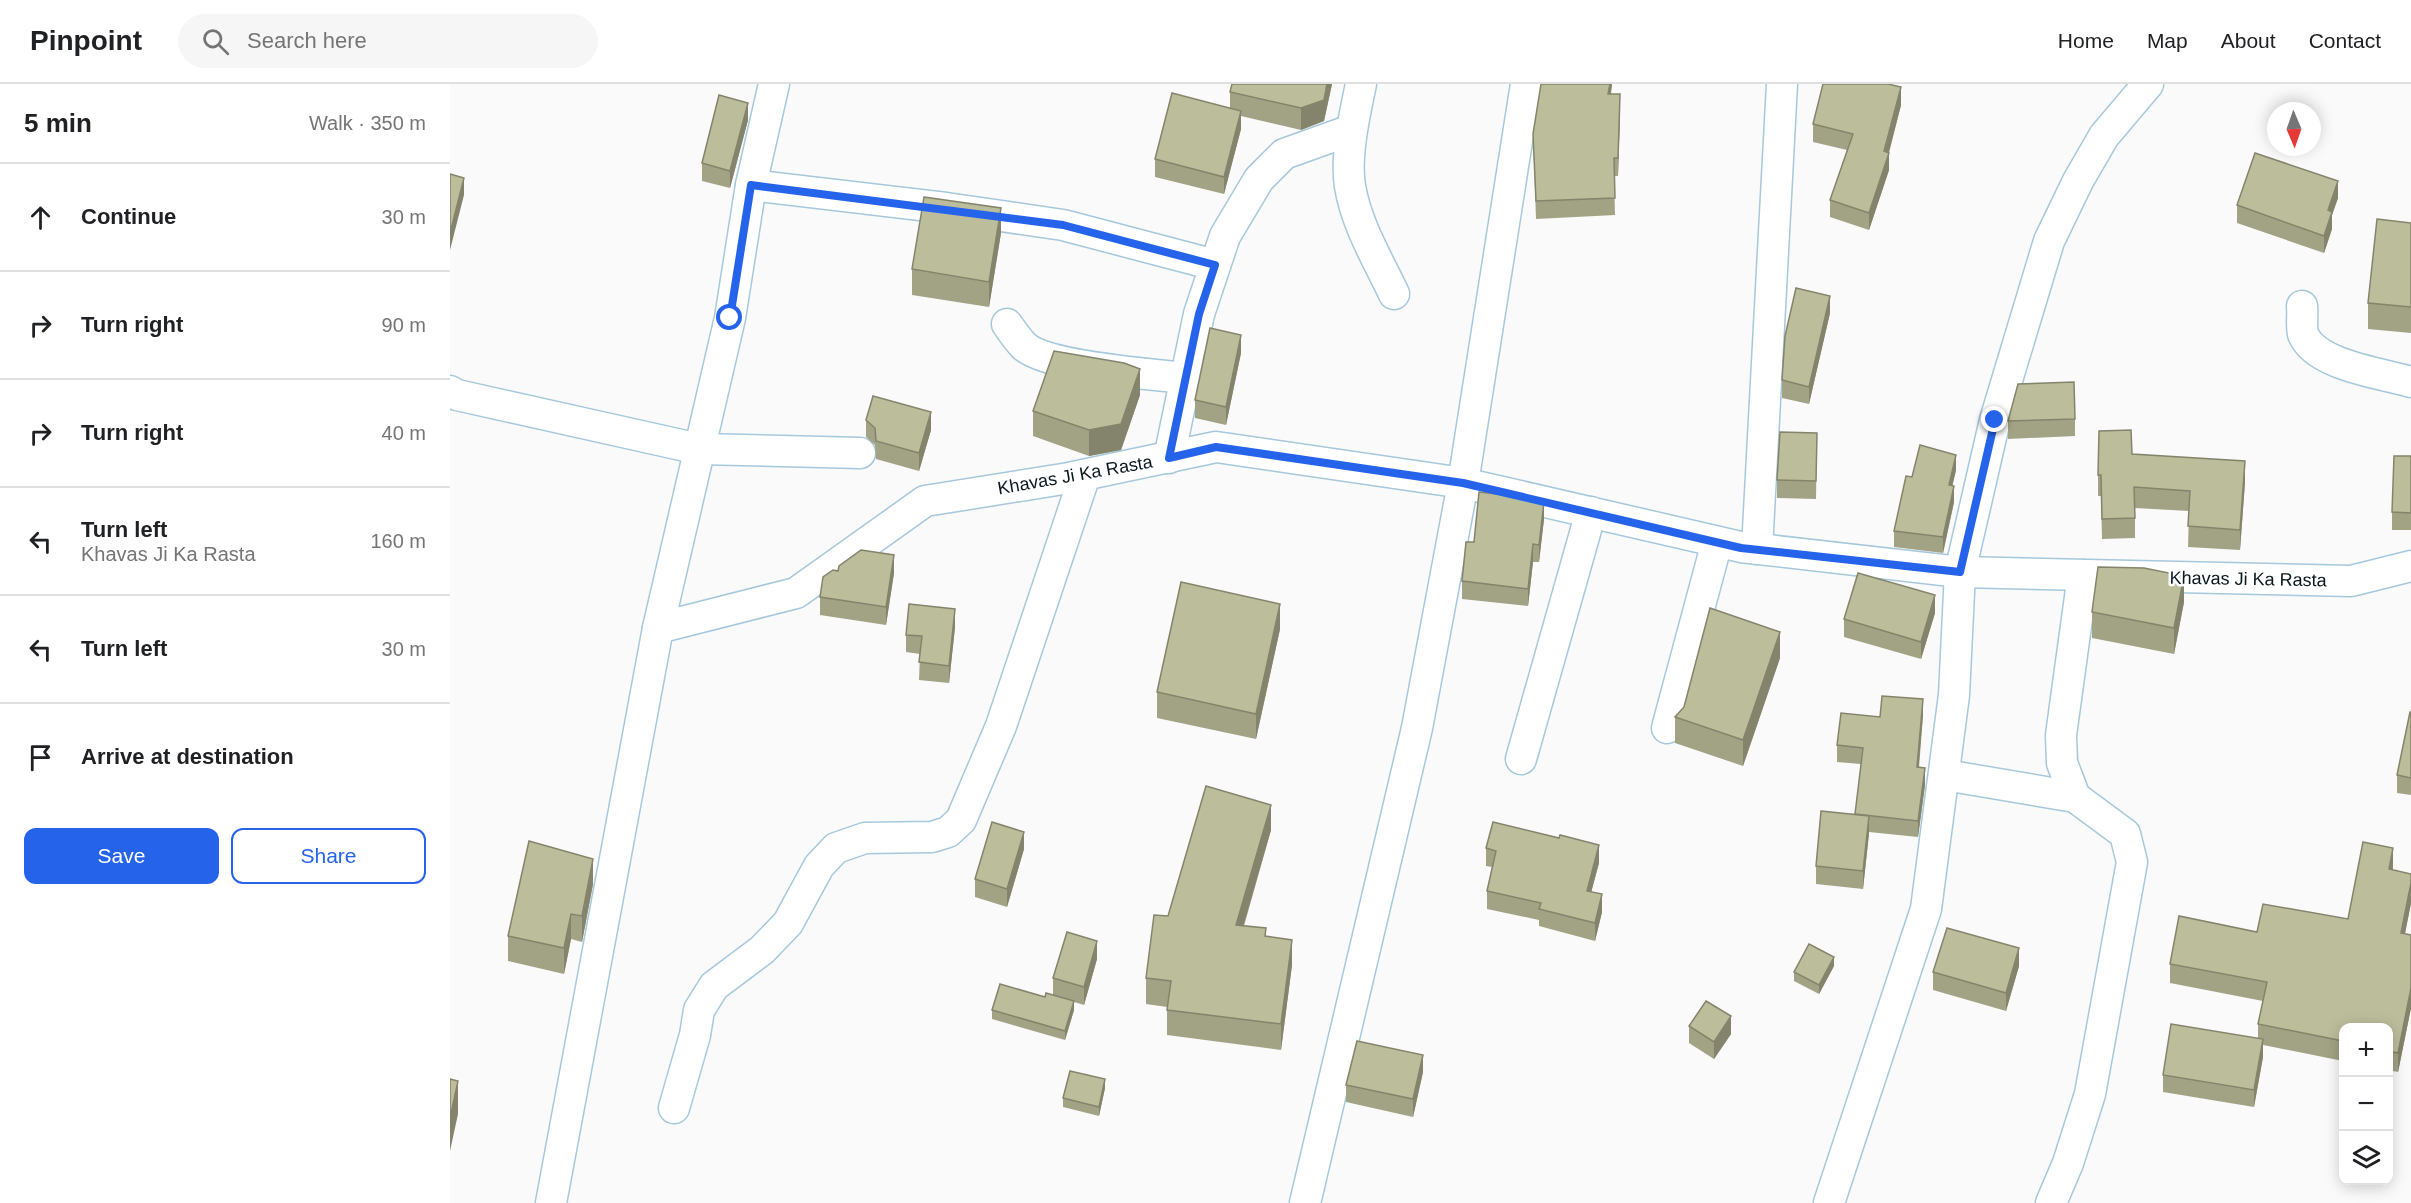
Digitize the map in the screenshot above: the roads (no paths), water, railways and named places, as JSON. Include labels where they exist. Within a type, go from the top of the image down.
[{"type":"street","points":[[551,1203],[658,628],[730,318],[751,185],[774,84]]},
{"type":"street","points":[[1361,84],[1352,130],[1349,185],[1365,233],[1394,294]]},
{"type":"street","points":[[1305,1203],[1417,728],[1463,483],[1526,84]]},
{"type":"street","points":[[1757,549],[1782,84]]},
{"type":"street","points":[[1828,1203],[1926,909],[1954,695],[1960,572],[1995,420],[2049,241],[2078,181],[2104,136],[2148,84]]},
{"type":"street","points":[[1169,458],[1199,314],[1225,236],[1259,179],[1284,154],[1352,130]]},
{"type":"street","points":[[751,185],[1063,225],[1215,265]]},
{"type":"street","points":[[2302,306],[2303,334],[2316,350],[2329,359],[2411,382]]},
{"type":"street","points":[[1007,324],[1025,347],[1044,356],[1068,362],[1185,378]]},
{"type":"street","points":[[450,391],[457,395],[699,449],[860,453]]},
{"type":"street","name":"Khavas Ji Ka Rasta","points":[[658,628],[796,593],[925,501],[1085,475],[1216,447],[1463,483],[1717,542],[1757,549],[1960,572],[2351,581],[2411,566]]},
{"type":"street","points":[[675,1108],[695,1035],[699,1010],[714,986],[762,950],[788,923],[819,866],[836,848],[865,838],[932,837],[948,832],[961,820],[1001,726],[1085,475]]},
{"type":"street","points":[[1521,759],[1591,512]]},
{"type":"street","points":[[1667,728],[1717,542]]},
{"type":"street","points":[[2075,797],[2062,763],[2061,735],[2083,575]]},
{"type":"street","points":[[1945,775],[2075,797],[2125,834],[2132,862],[2090,1094],[2068,1163],[2051,1203]]}]
